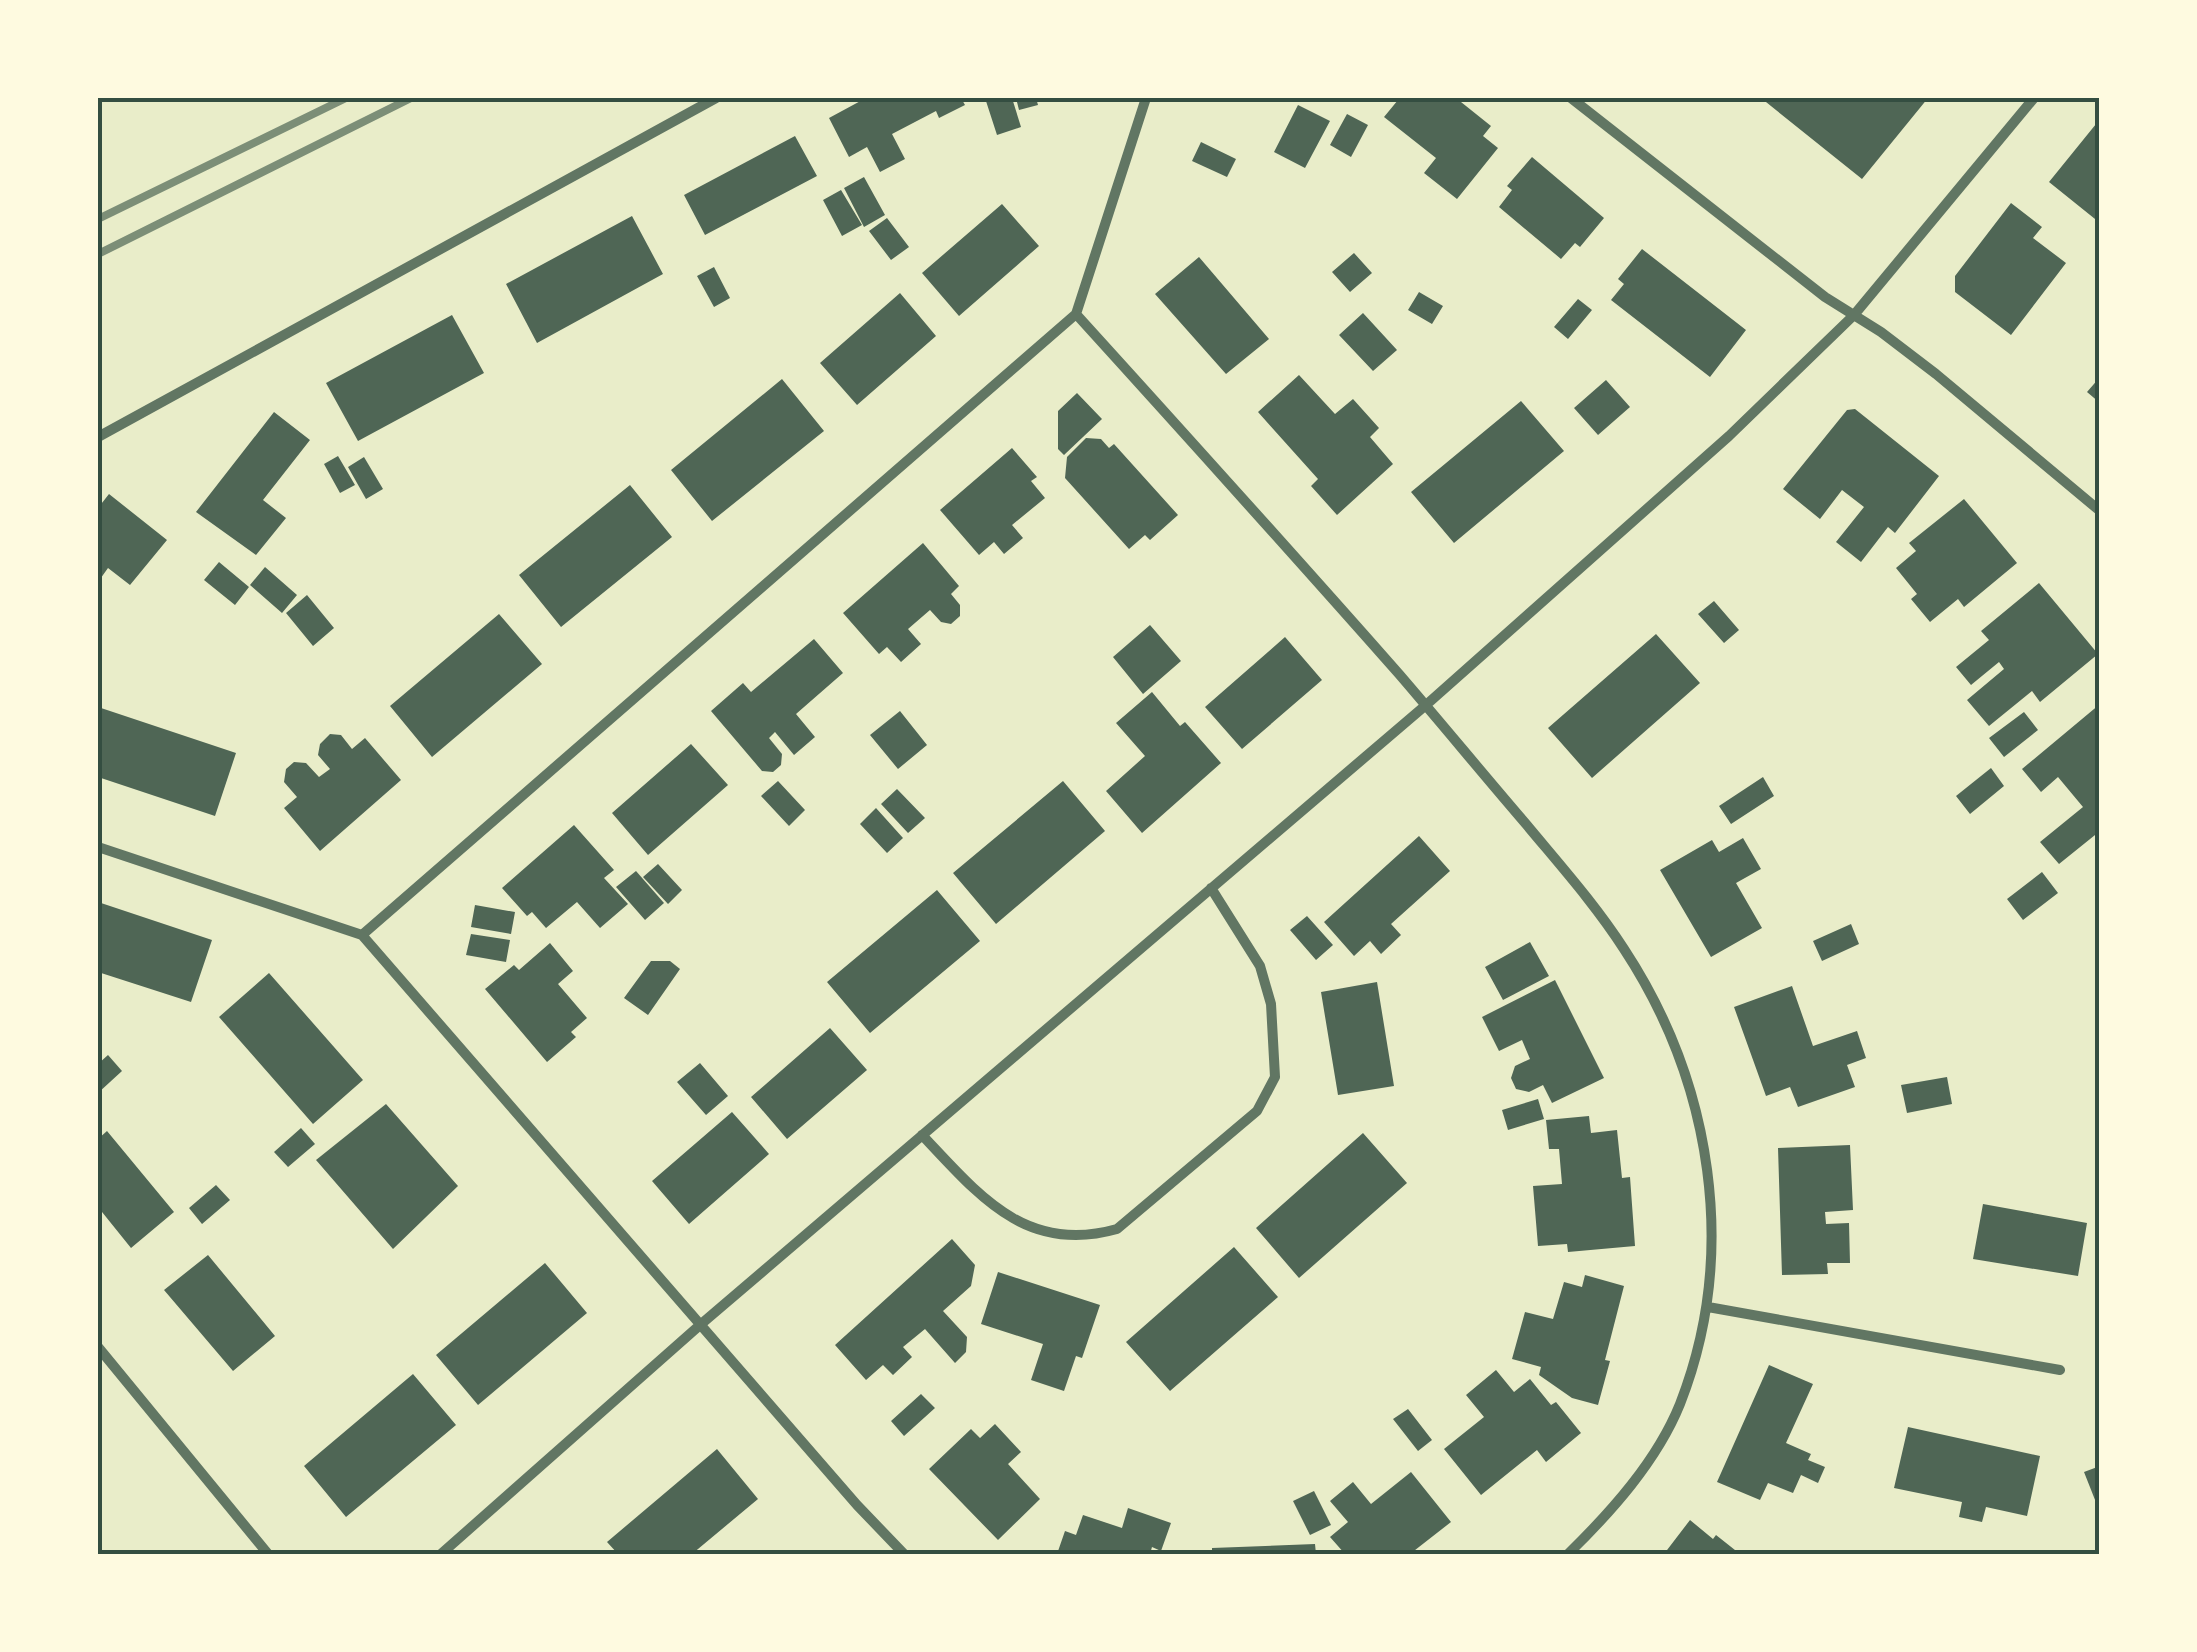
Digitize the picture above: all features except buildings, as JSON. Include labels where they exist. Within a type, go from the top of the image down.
[{"type":"street","points":[[98,438],[716,98]]},
{"type":"street","points":[[362,935],[1076,314],[1146,98]]},
{"type":"street","points":[[1571,98],[1825,297],[1882,332],[1936,374],[2100,511]]},
{"type":"street","points":[[441,1554],[700,1325],[1426,705],[1729,436],[1854,316],[2034,98]]},
{"type":"street","points":[[1076,314],[1426,705],[1594,906],[1650,993],[1704,1135],[1713,1205],[1708,1307],[1671,1420],[1646,1464],[1599,1524],[1568,1554]]},
{"type":"street","points":[[98,847],[362,935],[904,1554]]},
{"type":"street","points":[[922,1135],[987,1203],[1012,1220],[1038,1229],[1091,1236],[1117,1229],[1256,1111],[1275,1076],[1271,1004],[1260,966],[1211,888]]},
{"type":"street","points":[[1708,1307],[2060,1370]]},
{"type":"street","points":[[98,1347],[268,1554]]},
{"type":"railway","points":[[98,219],[346,98]]},
{"type":"railway","points":[[98,254],[411,98]]}]
